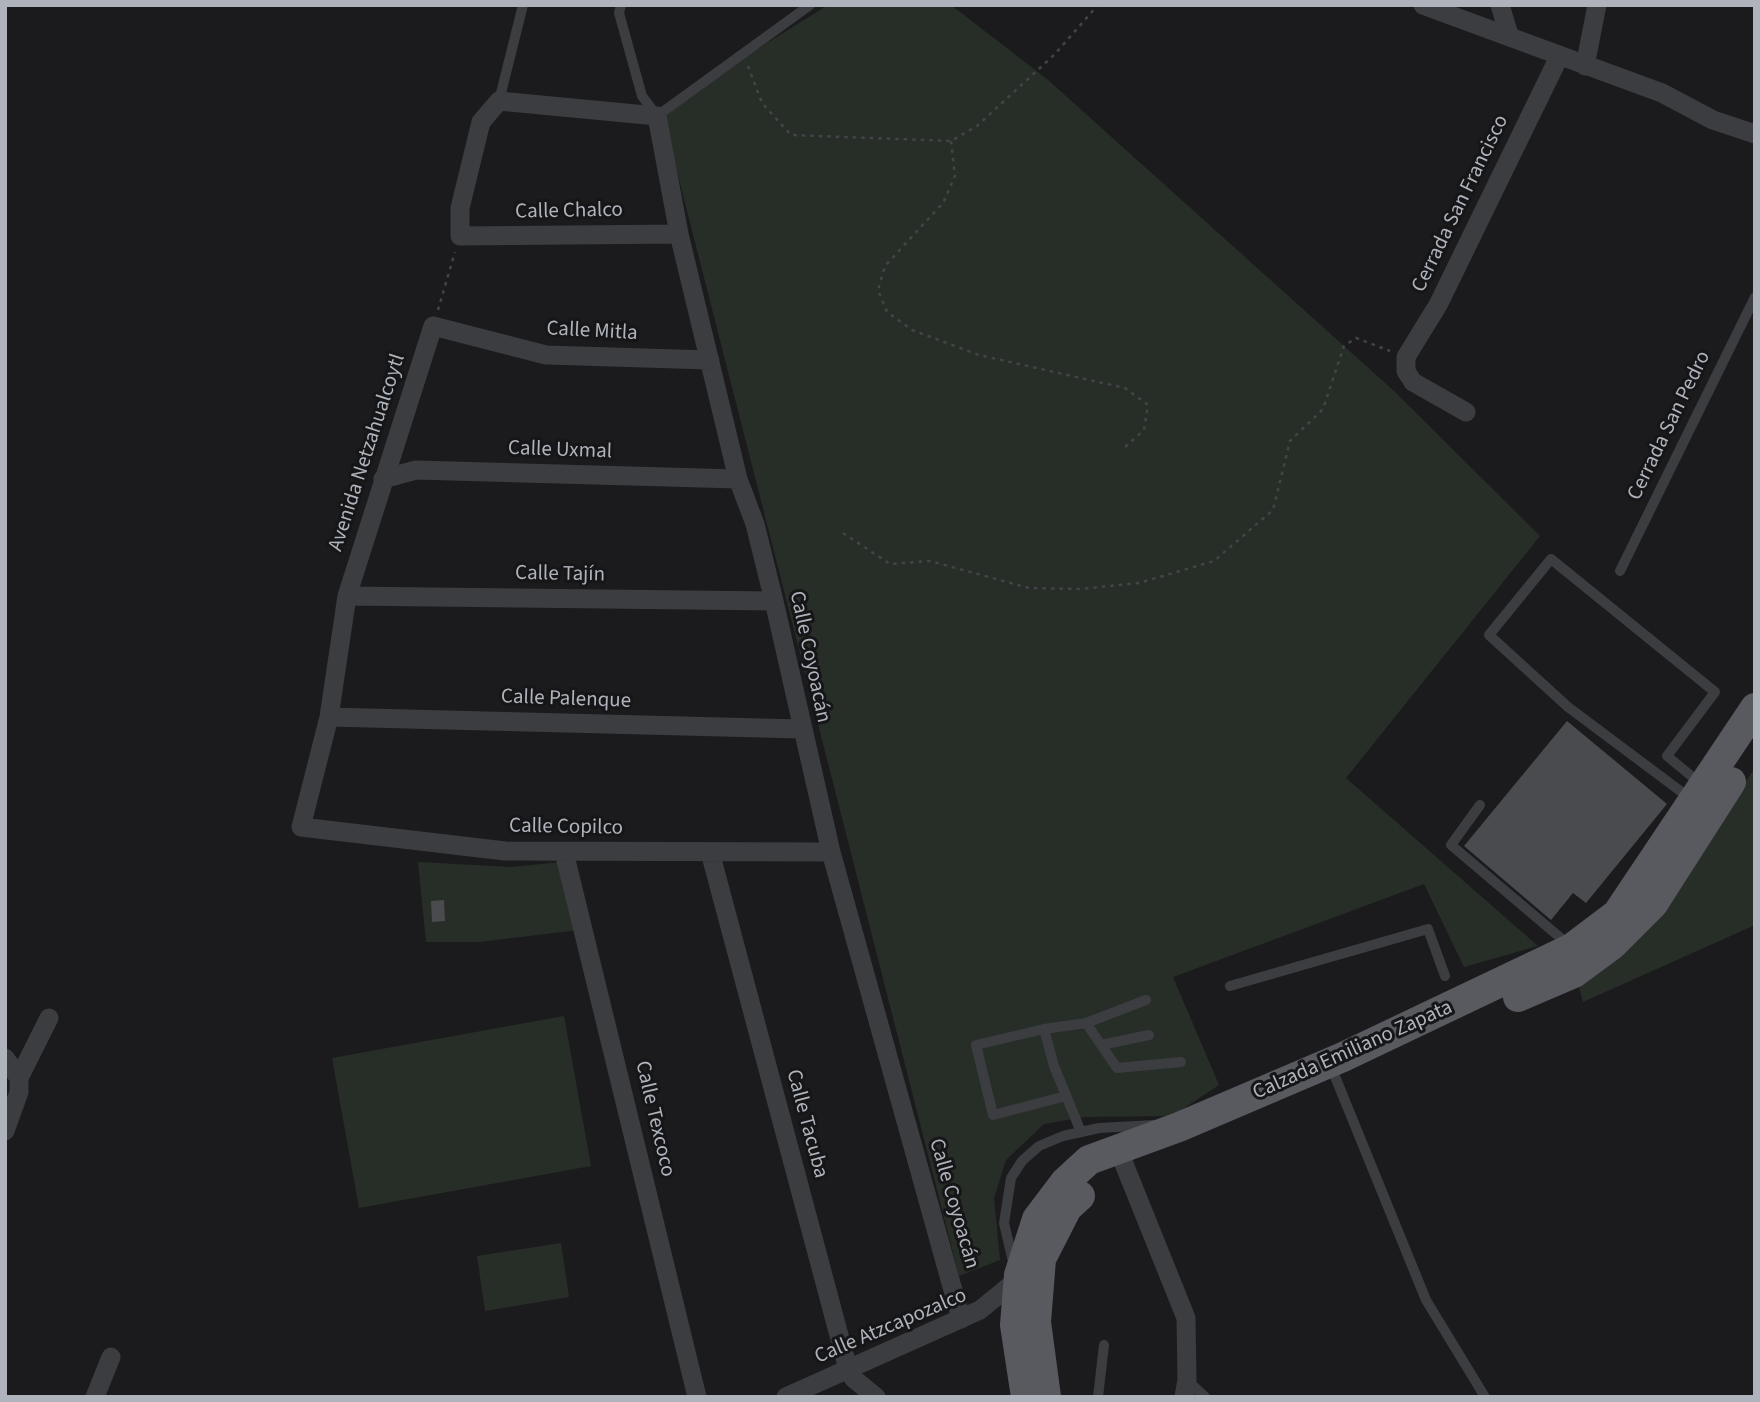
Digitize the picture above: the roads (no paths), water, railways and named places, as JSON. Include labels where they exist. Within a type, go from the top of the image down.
[{"type":"main road","name":"Calzada Emiliano Zapata","points":[[1116,1147],[1179,1127],[1343,1057],[1572,948],[1617,914],[1755,708]]},
{"type":"main road","name":"Calzada Emiliano Zapata","points":[[1026,1397],[1015,1325],[1018,1277],[1037,1219],[1065,1182],[1089,1160],[1116,1147],[1334,1074],[1574,973],[1612,945],[1653,904],[1755,744]]},
{"type":"main road","name":"Calzada Emiliano Zapata","points":[[1046,1397],[1036,1322],[1041,1259],[1067,1208],[1110,1169],[1116,1147]]},
{"type":"street","points":[[1423,5],[1662,93],[1713,121],[1755,134]]},
{"type":"street","points":[[1500,5],[1509,35]]},
{"type":"street","points":[[1585,66],[1597,5]]},
{"type":"street","name":"Cerrada San Francisco","points":[[1465,412],[1413,382],[1406,364],[1438,305],[1559,57]]},
{"type":"street","points":[[499,101],[657,116]]},
{"type":"street","name":"Calle Chalco","points":[[499,101],[481,121],[460,208],[460,236],[679,234]]},
{"type":"street","name":"Calle Coyoacán","points":[[657,116],[679,234],[738,479],[755,524],[774,601],[831,852],[970,1315]]},
{"type":"street","name":"Calle Mitla","points":[[433,326],[546,355],[710,360]]},
{"type":"street","name":"Avenida Netzahualcoytl","points":[[301,827],[330,717],[346,596],[433,326]]},
{"type":"street","name":"Calle Uxmal","points":[[383,479],[416,470],[738,479]]},
{"type":"street","name":"Calle Tajín","points":[[346,596],[774,601]]},
{"type":"street","name":"Calle Palenque","points":[[330,717],[801,729]]},
{"type":"street","name":"Calle Copilco","points":[[301,827],[505,851],[831,852]]},
{"type":"street","name":"Calle Texcoco","points":[[564,852],[697,1397]]},
{"type":"street","name":"Calle Tacuba","points":[[710,852],[848,1369],[854,1379],[876,1397]]},
{"type":"street","points":[[5,1131],[19,1092],[19,1078],[49,1018]]},
{"type":"street","points":[[5,1058],[19,1078]]},
{"type":"street","points":[[1116,1147],[1186,1318],[1185,1388]]},
{"type":"street","points":[[970,1315],[1018,1277]]},
{"type":"street","name":"Calle Atzcapozalco","points":[[786,1397],[970,1315],[1015,1325]]},
{"type":"street","points":[[95,1397],[111,1357]]},
{"type":"lane","points":[[499,101],[523,5]]},
{"type":"lane","name":"Calle Coyoacán","points":[[621,5],[619,13],[642,96],[657,116]]},
{"type":"lane","points":[[657,116],[810,5]]},
{"type":"lane","name":"Cerrada San Pedro","points":[[1620,571],[1755,296]]},
{"type":"lane","points":[[1551,559],[1715,692],[1667,756],[1699,794],[1567,707],[1489,635],[1551,559]]},
{"type":"lane","points":[[1480,805],[1451,845],[1572,948]]},
{"type":"lane","points":[[1230,986],[1429,929],[1445,976]]},
{"type":"lane","points":[[1066,1096],[993,1115],[976,1045],[1044,1029],[1086,1023],[1146,1000]]},
{"type":"lane","points":[[1086,1023],[1117,1068],[1181,1062]]},
{"type":"lane","points":[[1044,1029],[1081,1132]]},
{"type":"lane","points":[[1101,1045],[1149,1035]]},
{"type":"lane","points":[[1334,1074],[1426,1300],[1485,1397]]},
{"type":"lane","points":[[1018,1277],[1003,1223],[1011,1178],[1022,1161],[1039,1146],[1081,1132],[1116,1147]]},
{"type":"lane","points":[[1098,1397],[1104,1345]]},
{"type":"lane","points":[[1185,1388],[1205,1397]]}]
